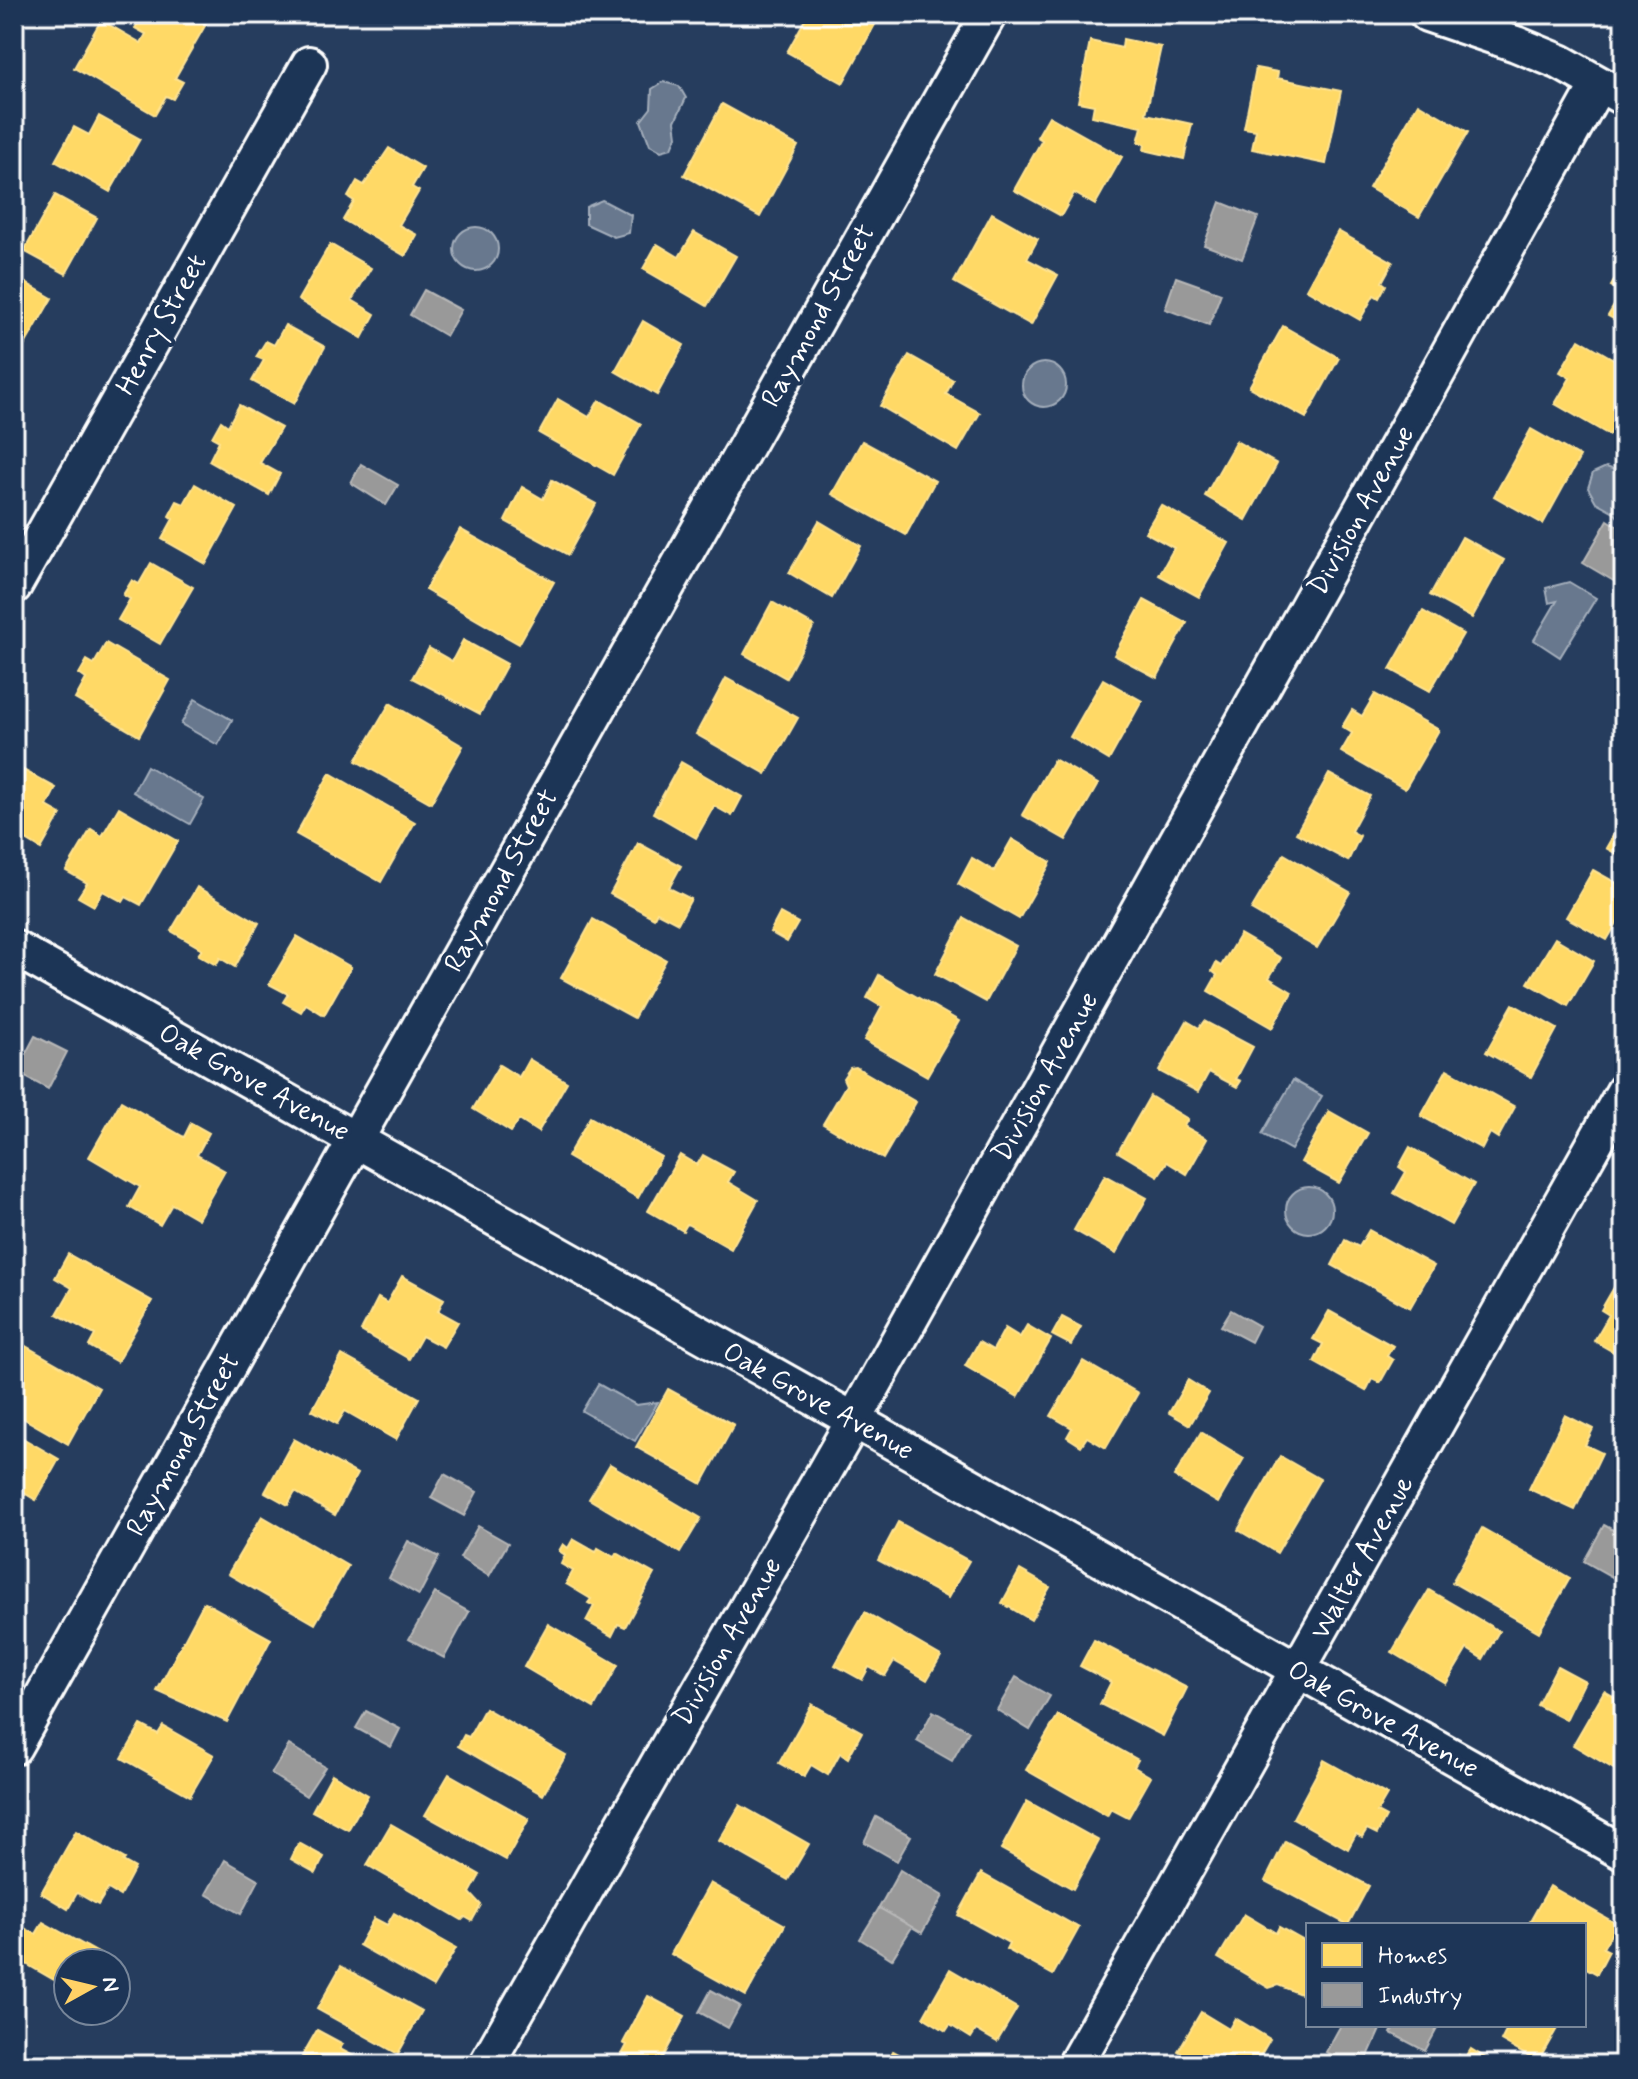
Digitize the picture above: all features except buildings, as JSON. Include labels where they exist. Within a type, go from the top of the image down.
[{"type":"street","name":"Raymond Street","points":[[14,1747],[989,14]]},
{"type":"street","points":[[1427,14],[1560,62],[1611,92]]},
{"type":"street","name":"Henry Street","points":[[14,586],[309,64]]},
{"type":"street","name":"Division Avenue","points":[[486,2065],[1611,92]]},
{"type":"street","name":"Oak Grove Avenue","points":[[14,948],[1624,1853]]},
{"type":"street","name":"Walter Avenue","points":[[1075,2065],[1299,1673],[1624,1091]]},
{"type":"water","points":[[663,82],[679,86],[686,98],[675,121],[677,136],[672,148],[661,151],[650,145],[641,121],[651,108],[652,89]]},
{"type":"water","points":[[602,200],[631,215],[629,233],[614,237],[586,224],[586,207]]},
{"type":"water","points":[[476,227],[491,234],[498,249],[491,264],[476,271],[461,264],[454,249],[461,234]]},
{"type":"water","points":[[1044,363],[1059,370],[1066,385],[1059,400],[1044,407],[1029,400],[1022,385],[1029,370]]},
{"type":"water","points":[[1606,467],[1624,473],[1624,525],[1614,512],[1596,502],[1588,488],[1593,473]]},
{"type":"water","points":[[1569,582],[1596,598],[1560,657],[1534,640],[1557,601],[1549,603],[1546,588]]},
{"type":"water","points":[[195,699],[232,720],[218,745],[181,724]]},
{"type":"water","points":[[147,766],[204,799],[190,824],[133,792]]},
{"type":"water","points":[[1293,1080],[1322,1096],[1291,1150],[1262,1134]]},
{"type":"water","points":[[1309,1187],[1325,1194],[1332,1210],[1325,1226],[1309,1233],[1293,1226],[1286,1210],[1293,1194]]},
{"type":"water","points":[[598,1384],[636,1405],[658,1402],[635,1441],[582,1411]]}]
